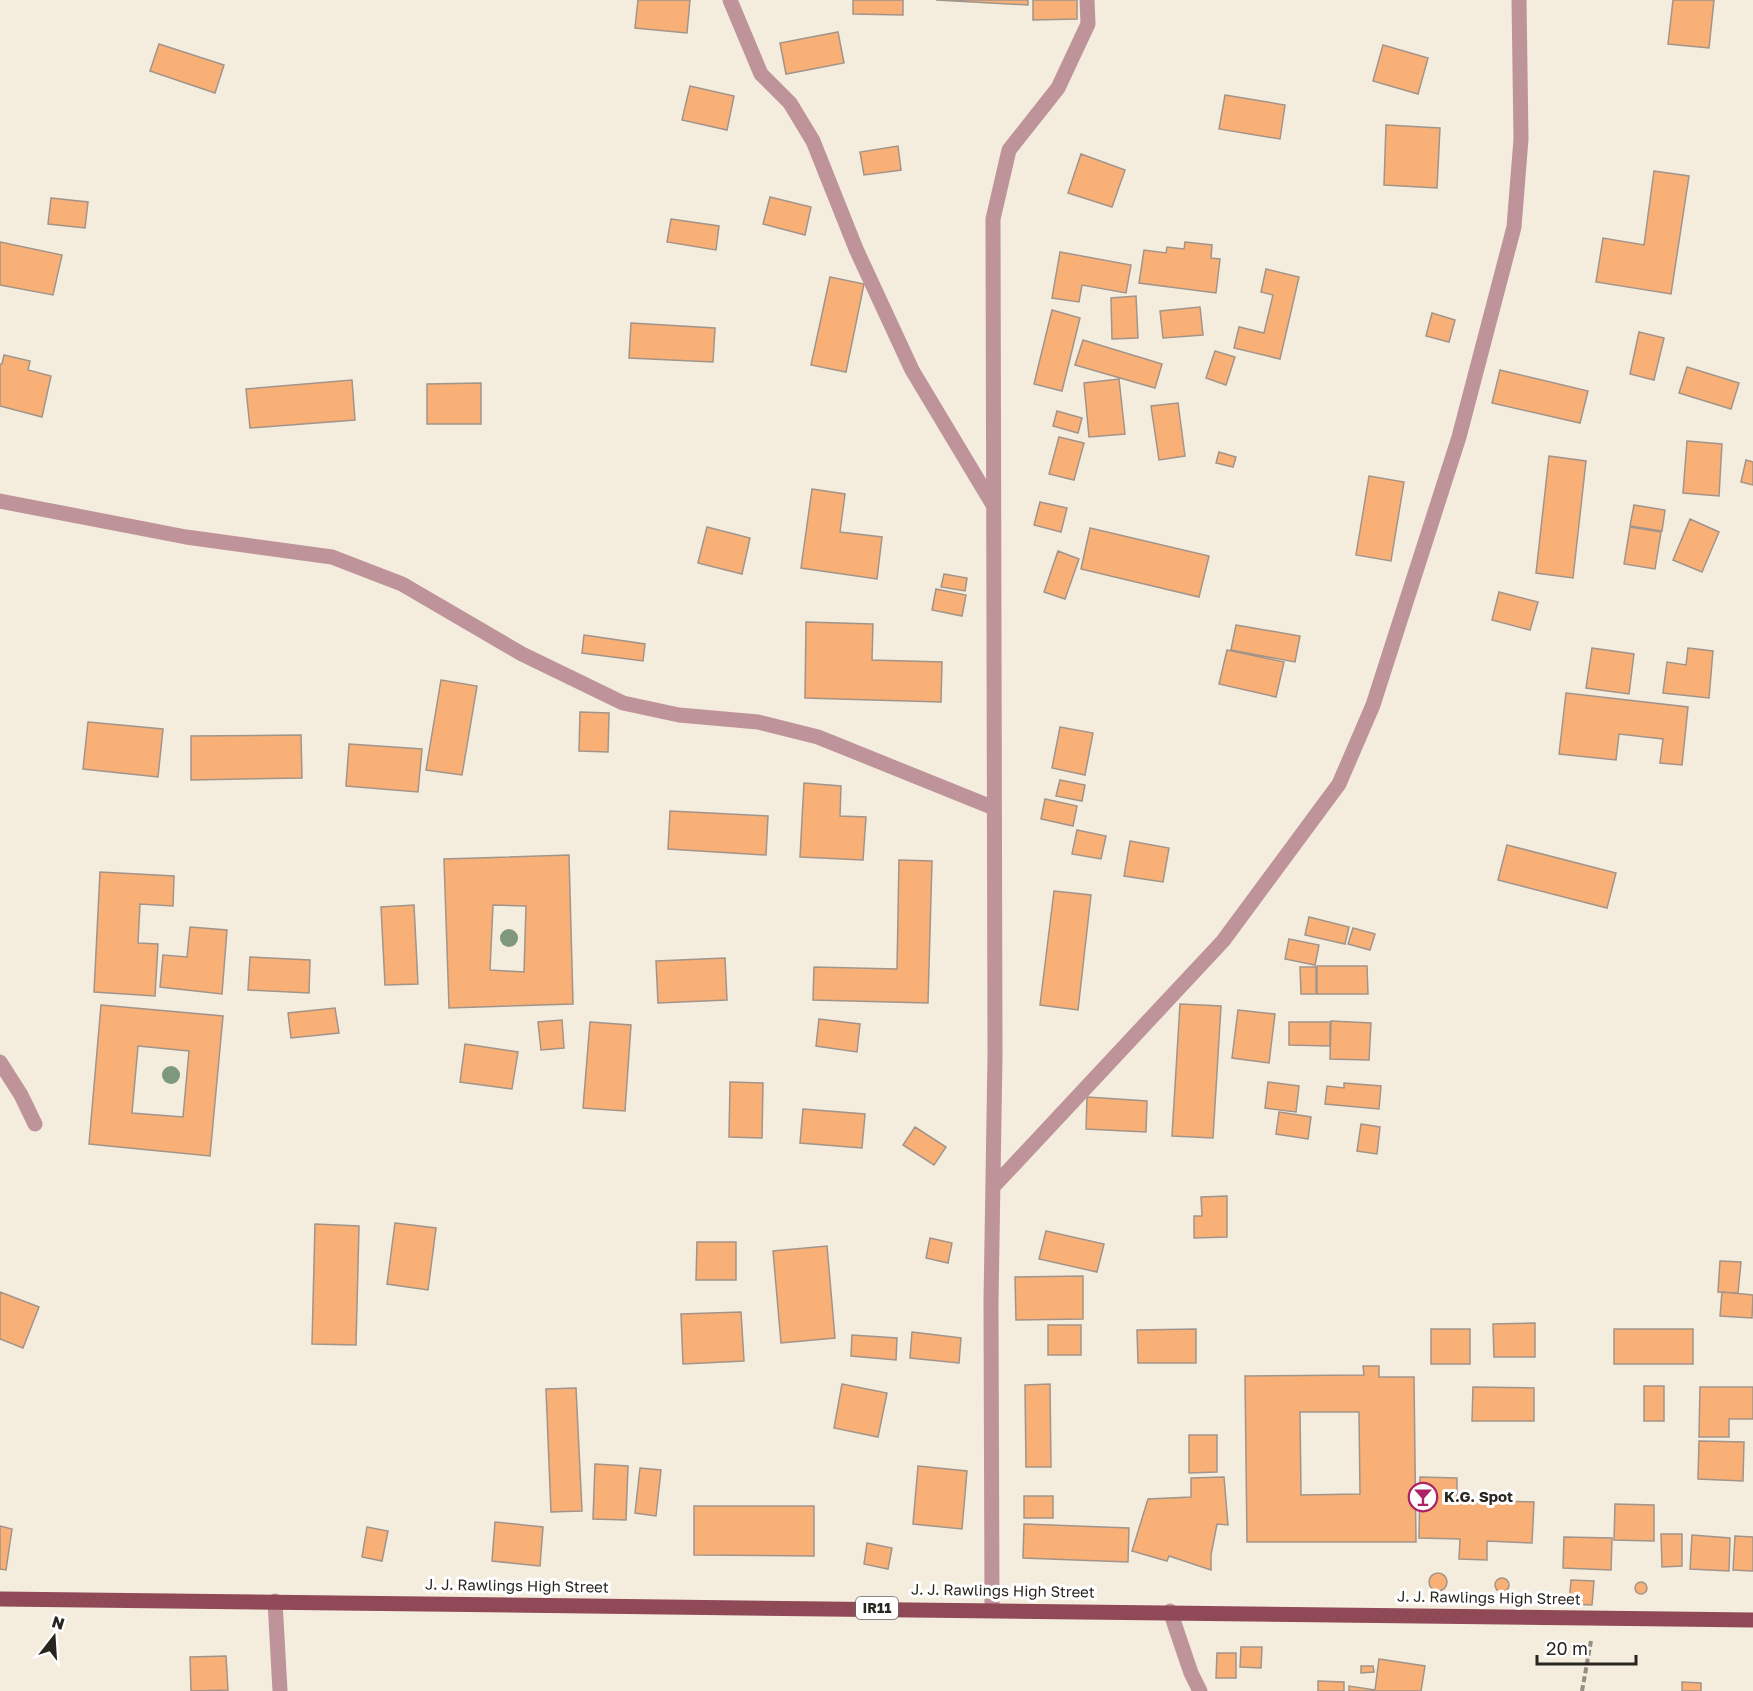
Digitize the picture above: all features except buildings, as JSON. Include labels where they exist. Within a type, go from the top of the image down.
[{"type":"main road","name":"J. J. Rawlings High Street","points":[[0,1599],[1170,1611],[1753,1620]]},
{"type":"street","points":[[730,0],[761,74],[790,103],[813,141],[856,249],[912,370],[994,506]]},
{"type":"street","points":[[992,1609],[993,219],[1009,150],[1058,88],[1088,24],[1087,0]]},
{"type":"street","points":[[993,1188],[1223,941],[1339,784],[1372,705],[1459,437],[1514,227],[1521,139],[1519,0]]},
{"type":"street","points":[[0,501],[186,537],[332,558],[402,584],[522,654],[623,703],[679,715],[758,722],[818,737],[994,808]]},
{"type":"street","points":[[0,1062],[21,1095],[35,1124]]},
{"type":"street","points":[[275,1601],[280,1691]]},
{"type":"street","points":[[1170,1611],[1191,1673],[1200,1691]]},
{"type":"path","points":[[1582,1691],[1595,1618]]},
{"type":"place","name":"K.G. Spot","points":[[1423,1497]]}]
